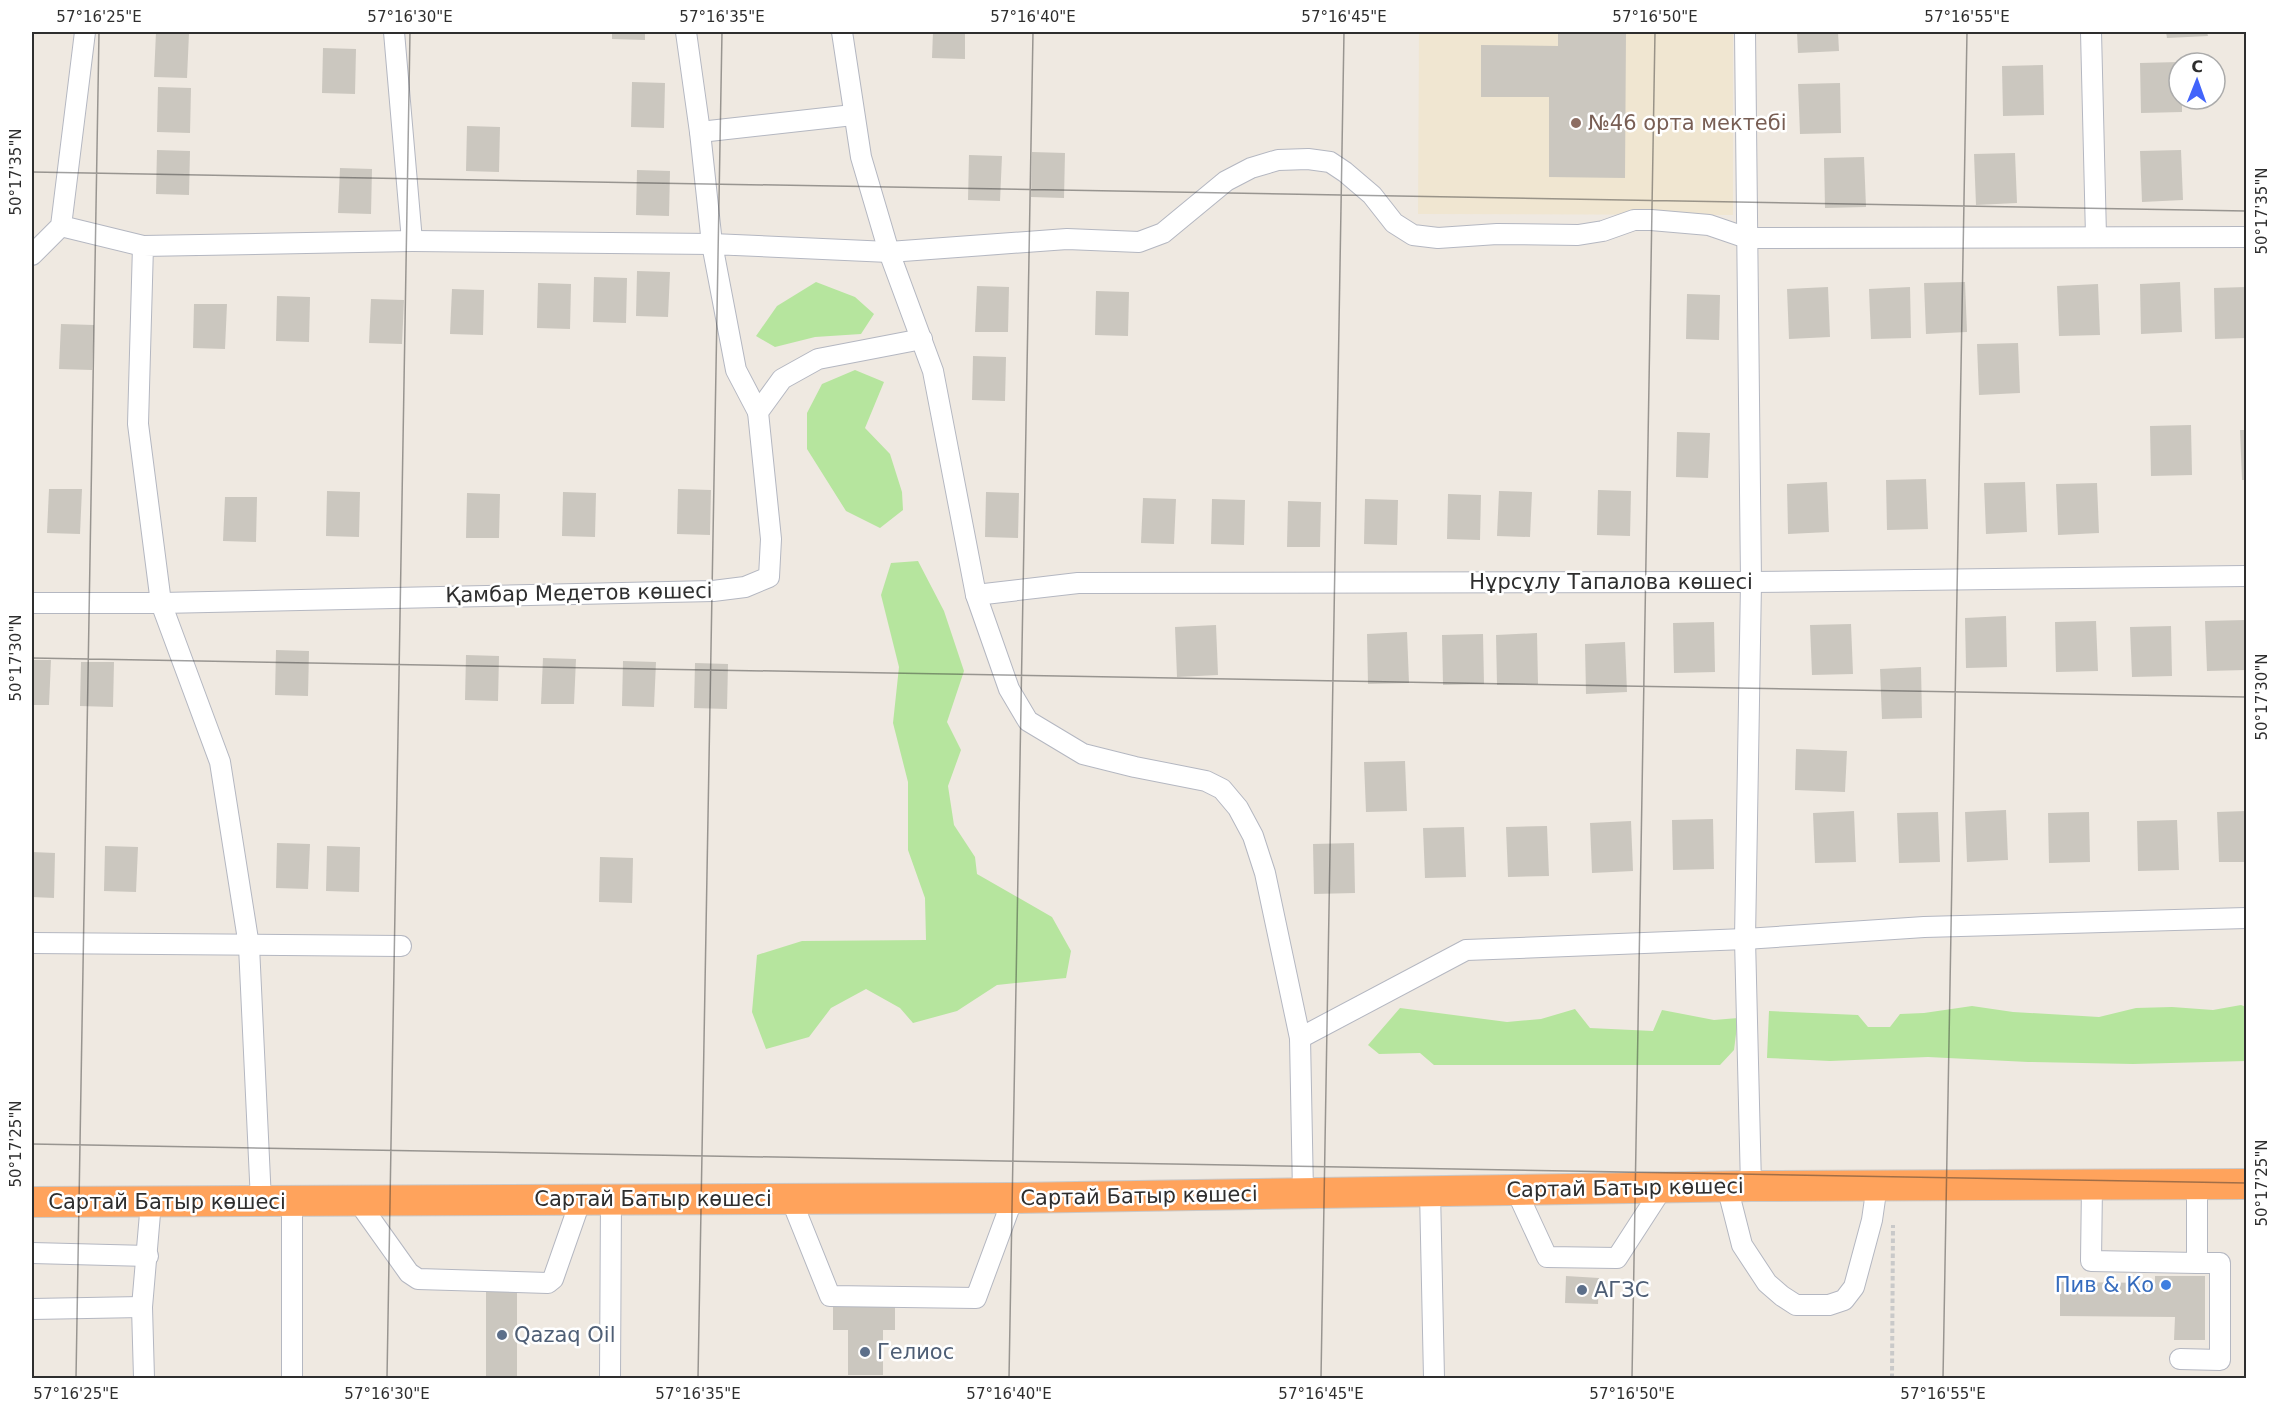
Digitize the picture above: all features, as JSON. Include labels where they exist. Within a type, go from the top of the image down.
[{"type":"highway","name":"Сартай Батыр көшесі","points":[[32,1202],[1013,1198],[1739,1186],[2247,1184]]},
{"type":"street","points":[[32,255],[61,226],[85,32]]},
{"type":"street","points":[[393,32],[412,241]]},
{"type":"street","points":[[686,32],[712,244],[736,370],[758,412],[782,379],[818,359],[922,339]]},
{"type":"street","points":[[842,32],[861,158],[889,252],[933,371],[976,595],[1009,689],[1029,721],[1083,754],[1206,781],[1230,796],[1253,836],[1265,873],[1299,1038],[1303,1193]]},
{"type":"street","points":[[1745,32],[1750,582],[1739,1186],[1742,1245],[1767,1283],[1796,1305],[1829,1305],[1844,1300],[1854,1287],[1872,1220],[1885,1185]]},
{"type":"street","points":[[2091,32],[2096,236]]},
{"type":"street","points":[[700,132],[854,115]]},
{"type":"street","points":[[61,226],[142,246],[412,241],[712,244],[889,252],[1067,239],[1140,242],[1163,233],[1226,181],[1251,168],[1278,160],[1308,159],[1330,162],[1345,172],[1372,195],[1394,223],[1413,235],[1438,238],[1497,234],[1578,235],[1603,231],[1634,220],[1651,219],[1709,225],[1747,238],[2247,237]]},
{"type":"street","points":[[142,246],[138,424],[161,603],[220,762],[249,946],[261,1201]]},
{"type":"street","name":"Қамбар Медетов көшесі","points":[[32,603],[161,603],[712,591],[745,587],[770,577],[771,539],[758,412]]},
{"type":"street","name":"Нұрсұлу Тапалова көшесі","points":[[976,595],[1077,583],[1750,582],[2247,576]]},
{"type":"street","points":[[1299,1038],[1466,950],[1744,939],[1924,927],[2247,918]]},
{"type":"street","points":[[32,943],[401,946]]},
{"type":"street","points":[[2197,1263],[2198,1184]]},
{"type":"street","points":[[2092,1185],[2091,1261],[2220,1263],[2220,1360],[2180,1359]]},
{"type":"street","points":[[1516,1190],[1547,1257],[1617,1258],[1663,1187]]},
{"type":"street","points":[[1430,1191],[1434,1378]]},
{"type":"street","points":[[791,1199],[830,1296],[976,1298],[1013,1198]]},
{"type":"street","points":[[357,1200],[409,1272],[418,1279],[549,1283],[554,1279],[581,1199]]},
{"type":"street","points":[[610,1378],[611,1199]]},
{"type":"street","points":[[291,1201],[292,1378]]},
{"type":"street","points":[[144,1378],[142,1307],[151,1202]]},
{"type":"street","points":[[32,1253],[148,1256]]},
{"type":"street","points":[[32,1309],[142,1307]]},
{"type":"path","points":[[1885,1185],[1892,1378]]},
{"type":"shaded area","name":"№46 орта мектебі","points":[[1419,32],[1733,32],[1733,215],[1418,214]]},
{"type":"green space","points":[[816,282],[855,297],[874,314],[861,334],[815,337],[775,347],[756,336],[777,306]]},
{"type":"green space","points":[[855,370],[884,382],[865,428],[890,454],[902,492],[903,510],[880,528],[846,511],[807,449],[807,413],[822,384]]},
{"type":"green space","points":[[918,561],[944,611],[964,671],[947,722],[961,750],[948,786],[954,825],[975,857],[977,874],[1052,917],[1071,951],[1066,978],[997,985],[957,1011],[913,1023],[900,1008],[866,989],[831,1008],[809,1037],[766,1049],[752,1012],[757,955],[802,941],[926,940],[925,898],[908,850],[908,782],[893,723],[899,667],[881,595],[891,563]]},
{"type":"green space","points":[[2241,1005],[2246,1007],[2246,1061],[2133,1064],[1928,1057],[1830,1061],[1767,1058],[1769,1011],[1858,1015],[1868,1027],[1890,1027],[1900,1014],[1972,1006],[2013,1012],[2099,1017],[2136,1008],[2172,1007],[2213,1010]]},
{"type":"green space","points":[[1400,1008],[1507,1022],[1541,1019],[1575,1009],[1590,1028],[1653,1031],[1662,1010],[1714,1020],[1738,1018],[1734,1050],[1720,1065],[1434,1065],[1420,1053],[1379,1054],[1368,1045]]},
{"type":"building","points":[[156,32],[189,33],[187,78],[154,77]]},
{"type":"building","points":[[612,32],[645,32],[645,40],[612,39]]},
{"type":"building","points":[[933,32],[965,32],[965,59],[932,58]]},
{"type":"building","points":[[1558,32],[1626,32],[1625,178],[1549,177],[1549,97],[1481,97],[1481,45],[1558,46]]},
{"type":"building","points":[[1797,32],[1838,32],[1839,51],[1798,53]]},
{"type":"building","points":[[2166,32],[2207,32],[2208,36],[2167,38]]},
{"type":"building","points":[[323,48],[356,49],[355,94],[322,93]]},
{"type":"building","points":[[2167,62],[2167,111],[2182,112],[2141,113],[2140,63]]},
{"type":"building","points":[[2043,65],[2044,115],[2003,116],[2002,66]]},
{"type":"building","points":[[632,82],[665,83],[664,128],[631,127]]},
{"type":"building","points":[[1840,83],[1841,133],[1800,134],[1798,84]]},
{"type":"building","points":[[158,87],[191,88],[190,133],[157,132]]},
{"type":"building","points":[[467,126],[500,127],[499,172],[466,171]]},
{"type":"building","points":[[157,150],[190,151],[189,195],[156,194]]},
{"type":"building","points":[[2181,150],[2183,200],[2142,202],[2140,151]]},
{"type":"building","points":[[1032,152],[1065,153],[1064,198],[1031,197]]},
{"type":"building","points":[[2015,153],[2017,203],[1976,205],[1974,154]]},
{"type":"building","points":[[969,155],[1002,156],[1000,201],[968,200]]},
{"type":"building","points":[[1864,157],[1866,207],[1825,208],[1824,158]]},
{"type":"building","points":[[340,168],[372,169],[371,214],[338,213]]},
{"type":"building","points":[[637,170],[670,171],[669,216],[636,215]]},
{"type":"building","points":[[637,271],[670,272],[668,317],[636,316]]},
{"type":"building","points":[[594,277],[627,278],[626,323],[593,322]]},
{"type":"building","points":[[1965,282],[1967,332],[1926,334],[1924,283]]},
{"type":"building","points":[[2180,282],[2182,332],[2141,334],[2140,284]]},
{"type":"building","points":[[538,283],[571,284],[570,329],[537,328]]},
{"type":"building","points":[[2098,284],[2100,335],[2059,336],[2057,286]]},
{"type":"building","points":[[977,286],[1009,287],[1008,332],[975,332]]},
{"type":"building","points":[[1828,287],[1830,337],[1789,339],[1787,289]]},
{"type":"building","points":[[1910,287],[1911,338],[1871,339],[1869,289]]},
{"type":"building","points":[[2246,287],[2246,338],[2215,339],[2214,288]]},
{"type":"building","points":[[452,289],[484,290],[483,335],[450,334]]},
{"type":"building","points":[[1096,291],[1129,292],[1128,336],[1095,335]]},
{"type":"building","points":[[1687,294],[1720,295],[1719,340],[1686,339]]},
{"type":"building","points":[[277,296],[310,297],[309,342],[276,341]]},
{"type":"building","points":[[371,299],[404,300],[402,344],[369,343]]},
{"type":"building","points":[[194,304],[227,304],[225,349],[193,348]]},
{"type":"building","points":[[61,324],[94,325],[92,370],[59,369]]},
{"type":"building","points":[[2018,343],[2020,393],[1979,395],[1977,344]]},
{"type":"building","points":[[973,356],[1006,357],[1005,401],[972,400]]},
{"type":"building","points":[[2191,425],[2192,475],[2151,476],[2150,426]]},
{"type":"building","points":[[2240,430],[2246,430],[2246,480],[2242,480]]},
{"type":"building","points":[[1677,432],[1710,433],[1708,478],[1676,477]]},
{"type":"building","points":[[1926,479],[1928,529],[1887,530],[1886,480]]},
{"type":"building","points":[[1827,482],[1829,532],[1788,534],[1787,484]]},
{"type":"building","points":[[2025,482],[2027,532],[1986,534],[1984,483]]},
{"type":"building","points":[[2097,483],[2099,533],[2058,535],[2056,484]]},
{"type":"building","points":[[49,489],[82,489],[80,534],[47,533]]},
{"type":"building","points":[[678,489],[711,490],[710,535],[677,534]]},
{"type":"building","points":[[1598,490],[1631,491],[1630,536],[1597,535]]},
{"type":"building","points":[[327,491],[360,492],[359,537],[326,536]]},
{"type":"building","points":[[1499,491],[1532,492],[1530,537],[1497,536]]},
{"type":"building","points":[[563,492],[596,493],[595,537],[562,536]]},
{"type":"building","points":[[986,492],[1019,493],[1018,538],[985,537]]},
{"type":"building","points":[[467,493],[500,494],[499,538],[466,538]]},
{"type":"building","points":[[1448,494],[1481,495],[1480,540],[1447,539]]},
{"type":"building","points":[[225,497],[257,497],[256,542],[223,541]]},
{"type":"building","points":[[1143,498],[1176,499],[1174,544],[1141,543]]},
{"type":"building","points":[[1212,499],[1245,500],[1244,545],[1211,544]]},
{"type":"building","points":[[1365,499],[1398,500],[1397,545],[1364,544]]},
{"type":"building","points":[[1288,501],[1321,502],[1320,547],[1287,547]]},
{"type":"building","points":[[2006,616],[2007,667],[1966,668],[1965,618]]},
{"type":"building","points":[[2246,620],[2246,670],[2207,671],[2205,621]]},
{"type":"building","points":[[2096,621],[2098,671],[2056,672],[2055,622]]},
{"type":"building","points":[[1714,622],[1715,672],[1674,673],[1673,623]]},
{"type":"building","points":[[1851,624],[1853,674],[1812,675],[1810,625]]},
{"type":"building","points":[[1216,625],[1218,675],[1177,677],[1175,627]]},
{"type":"building","points":[[2171,626],[2172,676],[2132,677],[2130,627]]},
{"type":"building","points":[[1407,632],[1409,683],[1368,684],[1367,634]]},
{"type":"building","points":[[1537,633],[1538,684],[1497,685],[1496,635]]},
{"type":"building","points":[[1483,634],[1484,684],[1443,685],[1442,635]]},
{"type":"building","points":[[1625,642],[1627,692],[1586,694],[1585,644]]},
{"type":"building","points":[[276,650],[309,651],[308,696],[275,695]]},
{"type":"building","points":[[466,655],[499,656],[498,701],[465,700]]},
{"type":"building","points":[[543,658],[576,659],[574,704],[541,704]]},
{"type":"building","points":[[32,660],[51,660],[49,705],[32,705]]},
{"type":"building","points":[[623,661],[656,662],[654,707],[622,706]]},
{"type":"building","points":[[81,662],[114,662],[113,707],[80,706]]},
{"type":"building","points":[[695,663],[728,664],[727,709],[694,708]]},
{"type":"building","points":[[1921,667],[1922,718],[1882,719],[1880,669]]},
{"type":"building","points":[[1796,749],[1847,751],[1845,792],[1795,790]]},
{"type":"building","points":[[1405,761],[1407,811],[1366,812],[1364,762]]},
{"type":"building","points":[[2006,810],[2008,860],[1967,862],[1965,812]]},
{"type":"building","points":[[1854,811],[1856,862],[1815,863],[1813,813]]},
{"type":"building","points":[[2246,811],[2246,862],[2219,862],[2217,812]]},
{"type":"building","points":[[1938,812],[1940,862],[1899,863],[1897,813]]},
{"type":"building","points":[[2089,812],[2090,862],[2049,863],[2048,813]]},
{"type":"building","points":[[1713,819],[1714,869],[1673,870],[1672,820]]},
{"type":"building","points":[[2177,820],[2179,870],[2138,871],[2137,821]]},
{"type":"building","points":[[1631,821],[1633,871],[1592,873],[1590,823]]},
{"type":"building","points":[[1547,826],[1549,876],[1508,877],[1506,827]]},
{"type":"building","points":[[1464,827],[1466,877],[1425,878],[1423,828]]},
{"type":"building","points":[[277,843],[310,844],[308,889],[276,888]]},
{"type":"building","points":[[1354,843],[1355,893],[1314,894],[1313,844]]},
{"type":"building","points":[[105,846],[138,847],[136,892],[104,891]]},
{"type":"building","points":[[327,846],[360,847],[359,892],[326,891]]},
{"type":"building","points":[[32,852],[55,853],[54,898],[32,897]]},
{"type":"building","points":[[600,857],[633,858],[632,903],[599,902]]},
{"type":"building","points":[[1566,1276],[1599,1278],[1598,1304],[1565,1303]]},
{"type":"building","points":[[2155,1276],[2205,1276],[2205,1340],[2174,1340],[2175,1317],[2060,1316],[2060,1282],[2155,1283]]},
{"type":"building","name":"Qazaq Oil","points":[[486,1292],[517,1292],[517,1378],[486,1378]]},
{"type":"building","name":"Гелиос","points":[[833,1307],[895,1307],[895,1330],[883,1330],[883,1375],[848,1375],[848,1330],[833,1330]]},
{"type":"place","name":"№46 орта мектебі","points":[[1576,123]]},
{"type":"place","name":"Пив & Ко","points":[[2166,1285]]},
{"type":"place","name":"АГЗС","points":[[1582,1290]]},
{"type":"place","name":"Qazaq Oil","points":[[502,1335]]},
{"type":"place","name":"Гелиос","points":[[865,1352]]}]
